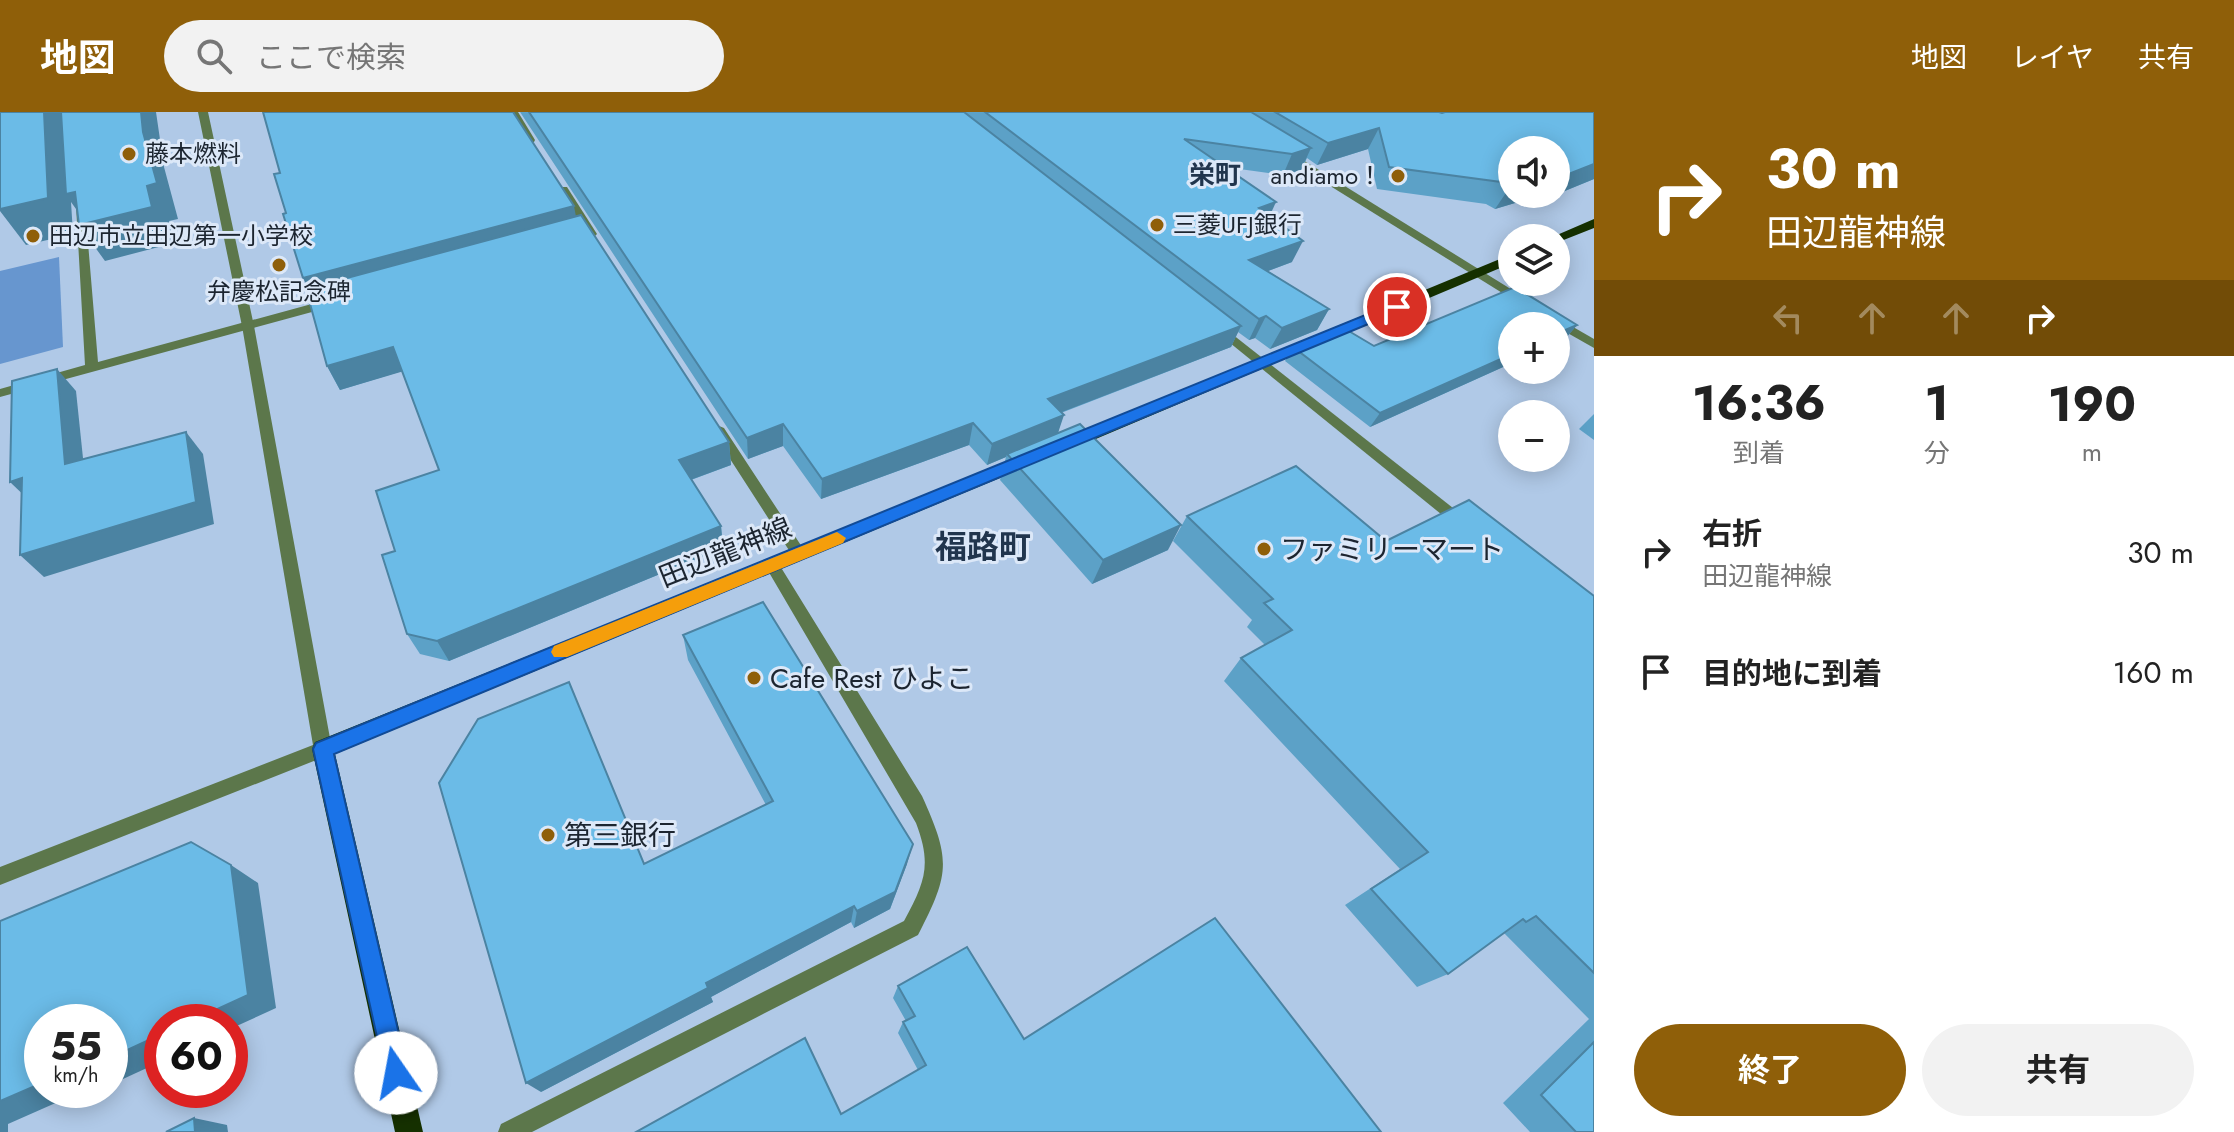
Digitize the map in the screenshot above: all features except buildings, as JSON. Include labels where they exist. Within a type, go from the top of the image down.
[{"type":"main road","points":[[1570,233],[1594,223]]},
{"type":"main road","name":"田辺龍神線","points":[[323,749],[1498,264]]},
{"type":"main road","points":[[323,749],[409,1132]]},
{"type":"street","points":[[0,876],[323,749],[248,326],[203,112]]},
{"type":"street","points":[[513,112],[535,147]]},
{"type":"street","points":[[1270,144],[1594,344]]},
{"type":"street","points":[[558,183],[598,244]]},
{"type":"street","points":[[79,188],[92,369]]},
{"type":"street","points":[[575,235],[590,231]]},
{"type":"street","points":[[0,393],[337,301]]},
{"type":"street","points":[[1203,315],[1472,531]]},
{"type":"street","points":[[715,425],[799,554]]},
{"type":"street","points":[[509,1132],[911,928],[935,883],[935,843],[916,802],[772,565]]},
{"type":"water","points":[[59,257],[63,347],[0,364],[0,271]]},
{"type":"slow traffic","points":[[561,652],[837,538]]},
{"type":"place","name":"藤本燃料","points":[[129,154]]},
{"type":"place","name":"andiamo！","points":[[1398,176]]},
{"type":"place","name":"三菱UFJ銀行","points":[[1157,225]]},
{"type":"place","name":"田辺市立田辺第一小学校","points":[[33,236]]},
{"type":"place","name":"弁慶松記念碑","points":[[279,265]]},
{"type":"place","name":"ファミリーマート","points":[[1264,549]]},
{"type":"place","name":"Cafe Rest ひよこ","points":[[754,678]]},
{"type":"place","name":"第三銀行","points":[[548,835]]},
{"type":"district","name":"栄町","points":[[1215,175]]},
{"type":"district","name":"福路町","points":[[983,547]]},
{"type":"route","points":[[396,1073],[323,749],[1397,307]]}]
